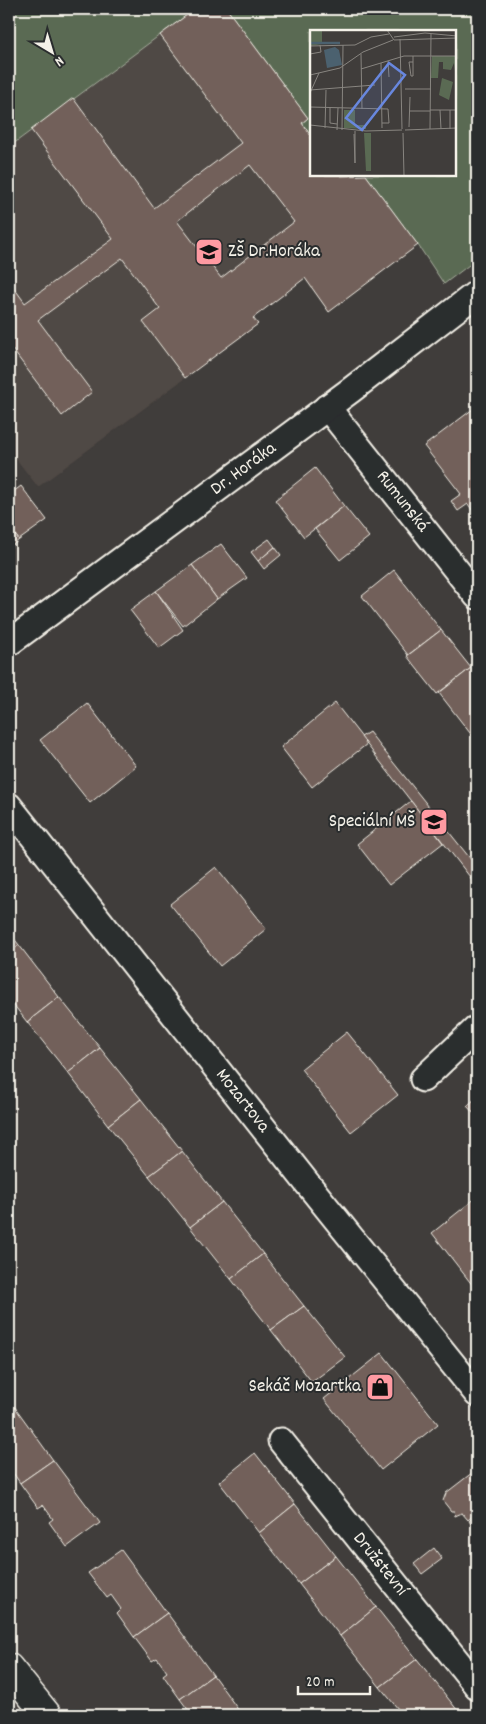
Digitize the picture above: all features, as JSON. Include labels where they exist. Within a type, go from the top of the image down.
[{"type":"main road","points":[[9,1668],[47,1715]]},
{"type":"street","name":"Dr. Horáka","points":[[9,643],[328,407],[477,293]]},
{"type":"street","name":"Rumunská","points":[[328,407],[477,596]]},
{"type":"street","name":"Mozartova","points":[[9,806],[477,1394]]},
{"type":"street","points":[[423,1079],[477,1028]]},
{"type":"street","name":"Družstevní","points":[[281,1441],[477,1686]]},
{"type":"shaded area","name":"ZŠ Dr.Horáka","points":[[9,9],[477,9],[477,259],[444,284],[418,245],[329,312],[304,278],[253,318],[258,324],[38,487],[9,450]]},
{"type":"green space","points":[[9,9],[195,9],[9,147]]},
{"type":"green space","points":[[227,9],[477,9],[477,259],[444,284],[418,245],[367,176],[456,176],[456,30],[310,30],[310,135],[302,123],[308,118]]},
{"type":"building","points":[[195,9],[227,9],[308,118],[302,123],[310,135],[310,176],[367,176],[418,245],[329,312],[305,278],[253,318],[258,324],[185,378],[143,322],[160,309],[122,258],[38,320],[92,392],[62,416],[9,345],[9,281],[25,303],[113,239],[31,130],[73,98],[154,208],[241,143],[160,35]],"holes":[[[250,165],[294,222],[221,278],[177,221]]]},
{"type":"building","points":[[477,406],[477,517],[468,504],[458,511],[451,501],[461,494],[424,446]]},
{"type":"building","points":[[315,468],[344,506],[304,537],[275,500]]},
{"type":"building","points":[[21,486],[47,520],[19,540],[9,527],[9,495]]},
{"type":"building","points":[[344,506],[369,537],[340,560],[315,529]]},
{"type":"building","points":[[9,527],[19,540],[9,548]]},
{"type":"building","points":[[269,539],[275,547],[258,561],[251,552]]},
{"type":"building","points":[[221,544],[247,578],[217,599],[192,565]]},
{"type":"building","points":[[275,547],[281,555],[264,569],[258,561]]},
{"type":"building","points":[[192,565],[217,599],[183,626],[156,591]]},
{"type":"building","points":[[394,570],[441,630],[408,655],[362,596]]},
{"type":"building","points":[[156,591],[183,630],[159,648],[130,610]]},
{"type":"building","points":[[441,630],[471,668],[437,694],[407,656]]},
{"type":"building","points":[[471,668],[477,676],[477,742],[439,693]]},
{"type":"building","points":[[87,703],[136,766],[90,803],[40,740]]},
{"type":"building","points":[[335,703],[367,744],[312,787],[281,747]]},
{"type":"building","name":"Speciální MŠ","points":[[369,732],[477,867],[477,886],[361,737]]},
{"type":"building","points":[[411,801],[443,843],[389,885],[357,844]]},
{"type":"building","points":[[216,867],[266,929],[220,966],[170,904]]},
{"type":"building","points":[[9,932],[19,945],[9,953]]},
{"type":"building","points":[[19,945],[59,997],[27,1022],[9,999],[9,953]]},
{"type":"building","points":[[59,997],[100,1048],[68,1073],[27,1022]]},
{"type":"building","points":[[347,1032],[398,1095],[351,1132],[301,1069]]},
{"type":"building","points":[[100,1048],[141,1099],[108,1125],[68,1073]]},
{"type":"building","points":[[477,1097],[477,1117],[467,1106]]},
{"type":"building","points":[[141,1099],[182,1151],[149,1176],[108,1125]]},
{"type":"building","points":[[182,1151],[222,1202],[190,1227],[149,1176]]},
{"type":"building","points":[[477,1197],[477,1291],[432,1233]]},
{"type":"building","points":[[222,1202],[263,1254],[231,1279],[190,1227]]},
{"type":"building","points":[[263,1254],[304,1306],[271,1330],[231,1279]]},
{"type":"building","points":[[304,1306],[345,1357],[312,1382],[271,1330]]},
{"type":"building","points":[[382,1353],[438,1424],[381,1470],[324,1399]]},
{"type":"building","points":[[9,1399],[53,1460],[20,1483],[9,1467]]},
{"type":"building","points":[[255,1453],[295,1504],[259,1533],[219,1482]]},
{"type":"building","points":[[53,1460],[100,1523],[67,1547],[49,1522],[53,1519],[43,1505],[38,1508],[20,1483]]},
{"type":"building","points":[[477,1469],[477,1512],[468,1520],[462,1513],[455,1516],[454,1511],[451,1511],[443,1501],[446,1493]]},
{"type":"building","points":[[295,1504],[336,1556],[299,1584],[259,1533]]},
{"type":"building","points":[[477,1514],[477,1532],[469,1521]]},
{"type":"building","points":[[434,1548],[442,1559],[422,1574],[414,1564]]},
{"type":"building","points":[[121,1550],[167,1613],[134,1637],[117,1613],[121,1609],[111,1595],[107,1598],[88,1573]]},
{"type":"building","points":[[336,1556],[376,1607],[340,1636],[299,1584]]},
{"type":"building","points":[[376,1607],[417,1659],[380,1687],[340,1636]]},
{"type":"building","points":[[167,1613],[213,1675],[180,1699],[163,1675],[167,1672],[157,1658],[152,1661],[134,1637]]},
{"type":"building","points":[[417,1659],[458,1711],[453,1715],[403,1715],[380,1687]]},
{"type":"building","points":[[213,1675],[242,1715],[192,1715],[180,1699]]},
{"type":"place","name":"ZŠ Dr.Horáka","points":[[209,252]]},
{"type":"place","name":"Speciální MŠ","points":[[434,822]]},
{"type":"place","name":"Sekáč Mozartka","points":[[380,1387]]}]
